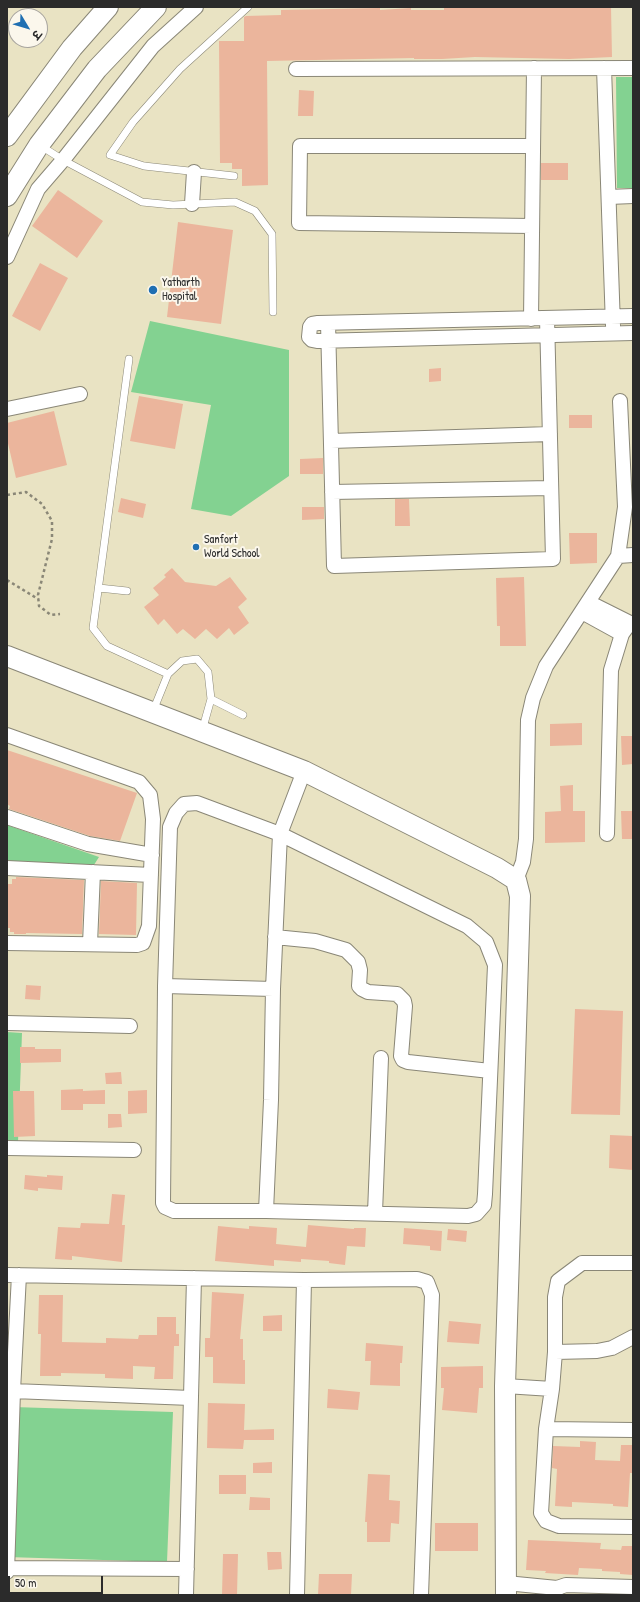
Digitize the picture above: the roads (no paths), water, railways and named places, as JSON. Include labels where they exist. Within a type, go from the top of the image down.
[{"type":"street","points":[[7,136],[72,48],[108,7]]},
{"type":"street","points":[[7,196],[39,145],[97,69],[156,7]]},
{"type":"street","points":[[7,257],[38,189],[63,160],[153,46],[196,7]]},
{"type":"street","points":[[531,318],[534,68]]},
{"type":"street","points":[[604,68],[614,333]]},
{"type":"street","points":[[296,69],[633,68]]},
{"type":"street","points":[[532,226],[299,223],[300,146],[533,146]]},
{"type":"street","points":[[192,204],[194,172]]},
{"type":"street","points":[[609,196],[633,196]]},
{"type":"street","points":[[633,316],[312,324],[310,327],[309,337],[312,340],[317,341],[633,333]]},
{"type":"street","points":[[328,323],[334,566],[553,560],[547,335],[548,318]]},
{"type":"street","points":[[7,409],[80,394]]},
{"type":"street","points":[[620,401],[629,482],[618,556],[546,666],[533,698],[528,720],[526,839],[523,862],[516,880],[520,896],[505,1386],[506,1589],[556,1591],[566,1584],[633,1587]]},
{"type":"street","points":[[331,440],[550,434]]},
{"type":"street","points":[[332,492],[551,488]]},
{"type":"street","points":[[618,556],[633,555]]},
{"type":"street","points":[[585,607],[632,624],[622,634],[611,670],[607,834]]},
{"type":"street","points":[[585,607],[622,634]]},
{"type":"street","points":[[7,656],[304,771],[498,868],[516,880]]},
{"type":"street","points":[[7,735],[140,782],[150,795],[153,819],[149,926],[143,943],[137,945],[7,943]]},
{"type":"street","points":[[266,1211],[271,1100],[273,989],[280,834],[304,771]]},
{"type":"street","points":[[198,803],[280,834],[467,926],[486,942],[495,965],[485,1194],[484,1206],[476,1214],[468,1216],[266,1211],[174,1211],[169,1210],[163,1203],[165,986],[170,827],[176,813],[184,804],[198,803]]},
{"type":"street","points":[[7,817],[88,844],[152,855]]},
{"type":"street","points":[[7,868],[151,875]]},
{"type":"street","points":[[90,944],[93,872]]},
{"type":"street","points":[[275,937],[315,941],[346,950],[358,962],[360,970],[359,986],[362,989],[368,992],[398,994],[404,1001],[401,1056],[403,1060],[408,1062],[490,1071]]},
{"type":"street","points":[[165,986],[273,989]]},
{"type":"street","points":[[7,1023],[130,1026]]},
{"type":"street","points":[[375,1213],[381,1058]]},
{"type":"street","points":[[7,1148],[134,1150]]},
{"type":"street","points":[[633,1263],[582,1263],[558,1281],[555,1297],[555,1352],[552,1389],[546,1429],[541,1513],[546,1520],[559,1526],[633,1527]]},
{"type":"street","points":[[7,1572],[8,1501],[13,1391],[13,1275],[304,1280],[417,1279],[427,1282],[432,1295],[421,1595]]},
{"type":"street","points":[[186,1595],[194,1278]]},
{"type":"street","points":[[297,1595],[304,1280]]},
{"type":"street","points":[[555,1352],[597,1351],[612,1348],[633,1336]]},
{"type":"street","points":[[505,1386],[552,1389]]},
{"type":"street","points":[[13,1391],[191,1398]]},
{"type":"street","points":[[546,1429],[633,1430]]},
{"type":"street","points":[[7,1568],[187,1569]]},
{"type":"lane","points":[[234,176],[144,166],[110,155],[133,122],[180,69],[248,7]]},
{"type":"lane","points":[[39,145],[63,160],[142,202],[173,205],[235,202],[255,211],[272,234],[273,312]]},
{"type":"lane","points":[[129,359],[93,628],[107,646],[168,674]]},
{"type":"lane","points":[[99,588],[127,591]]},
{"type":"lane","points":[[153,712],[168,674],[182,661],[197,659],[208,672],[212,700],[202,731]]},
{"type":"lane","points":[[212,700],[243,715]]},
{"type":"place","name":"Yatharth Hospital","points":[[153,290]]},
{"type":"place","name":"Sanfort World School","points":[[196,547]]}]
